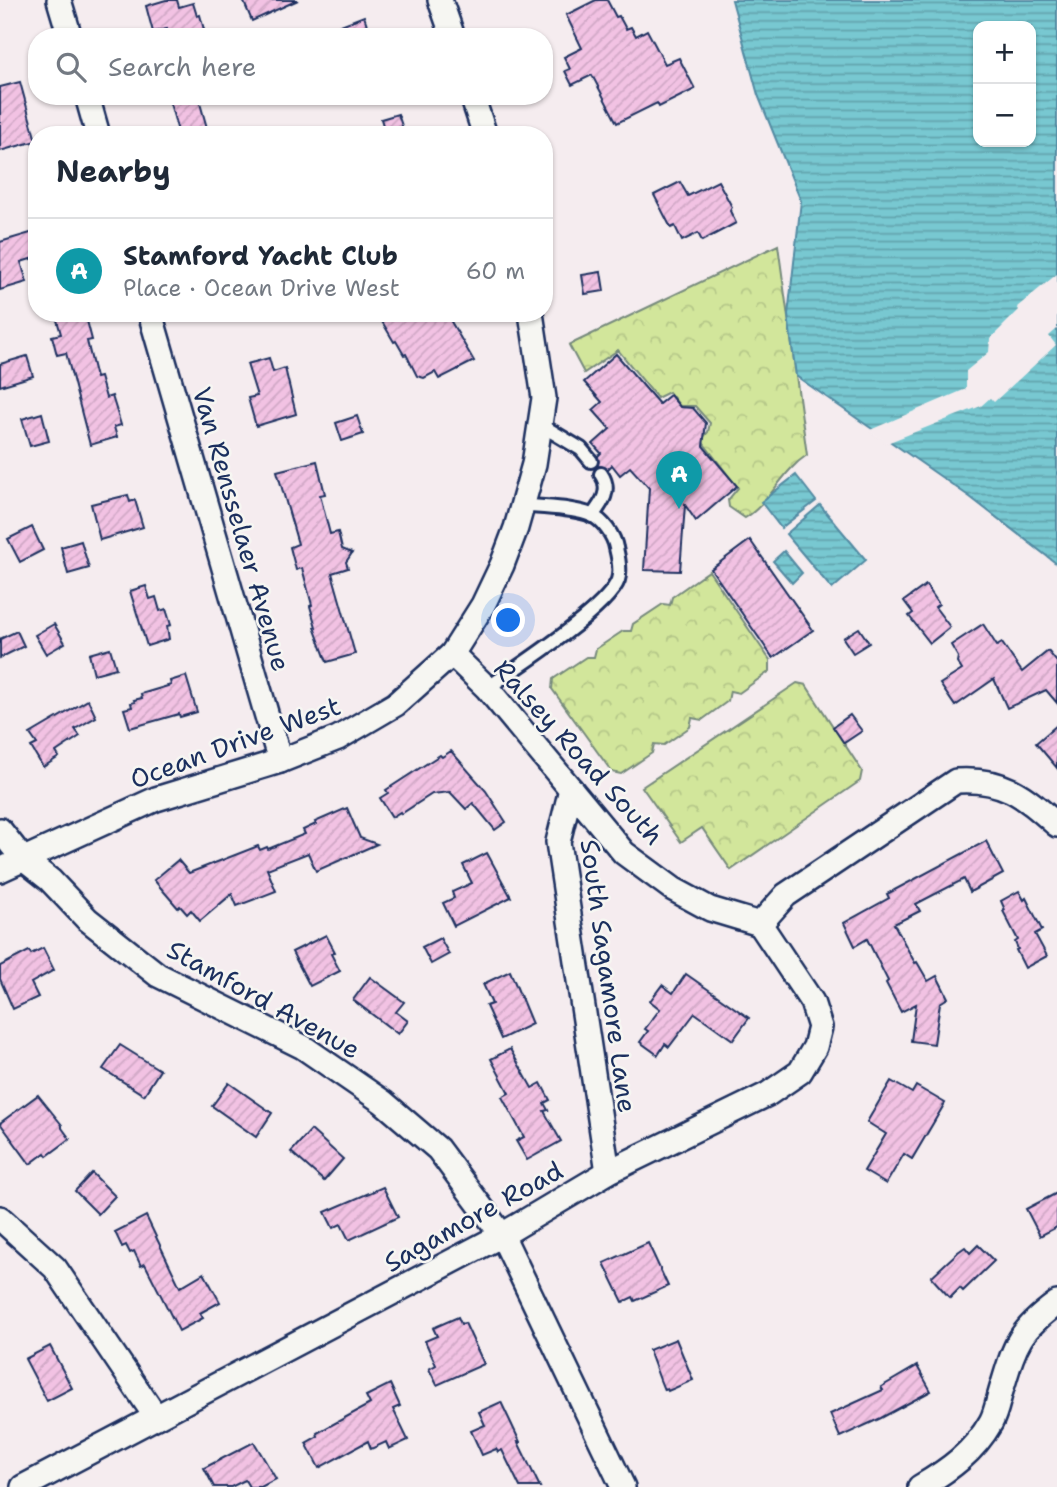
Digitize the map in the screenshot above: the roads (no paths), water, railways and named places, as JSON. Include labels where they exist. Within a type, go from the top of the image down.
[{"type":"street","points":[[59,0],[67,28]]},
{"type":"street","points":[[440,0],[450,28]]},
{"type":"street","points":[[90,105],[95,126]]},
{"type":"street","points":[[475,105],[482,126]]},
{"type":"street","name":"Van Rensselaer Avenue","points":[[153,322],[280,761]]},
{"type":"street","name":"Ocean Drive West","points":[[0,870],[156,799],[280,761],[338,738],[379,716],[414,690],[452,654],[493,585],[508,550],[534,464],[544,398],[532,322]]},
{"type":"street","name":"Ralsey Road South","points":[[452,654],[487,688],[624,853],[673,889],[710,909],[760,925]]},
{"type":"street","points":[[760,925],[786,895],[956,780],[980,779],[1017,792],[1057,825]]},
{"type":"street","name":"South Sagamore Lane","points":[[571,789],[558,842],[608,1171]]},
{"type":"street","name":"Stamford Avenue","points":[[0,830],[22,858],[50,880],[87,919],[158,975],[303,1047],[383,1102],[438,1149],[502,1235],[623,1487]]},
{"type":"street","name":"Sagamore Road","points":[[23,1487],[502,1235],[608,1171],[768,1094],[800,1072],[815,1047],[820,1027],[812,1002],[760,925]]},
{"type":"street","points":[[0,1219],[55,1268],[156,1417]]},
{"type":"street","points":[[920,1487],[946,1472],[975,1446],[992,1420],[1014,1348],[1031,1323],[1057,1303]]},
{"type":"lane","points":[[541,425],[581,449],[591,461]]},
{"type":"lane","points":[[592,516],[607,490],[601,474]]},
{"type":"lane","points":[[487,688],[546,648],[585,617],[607,595],[618,579],[618,556],[614,537],[592,516],[522,505]]},
{"type":"water","points":[[732,0],[1057,0],[1057,564],[970,497],[796,376],[788,315],[801,201],[758,95]]},
{"type":"water","points":[[796,475],[816,501],[781,528],[761,502]]},
{"type":"water","points":[[820,505],[866,560],[832,589],[786,534]]},
{"type":"water","points":[[784,551],[802,573],[792,583],[773,561]]},
{"type":"place","name":"Stamford Yacht Club","points":[[679,509]]}]
